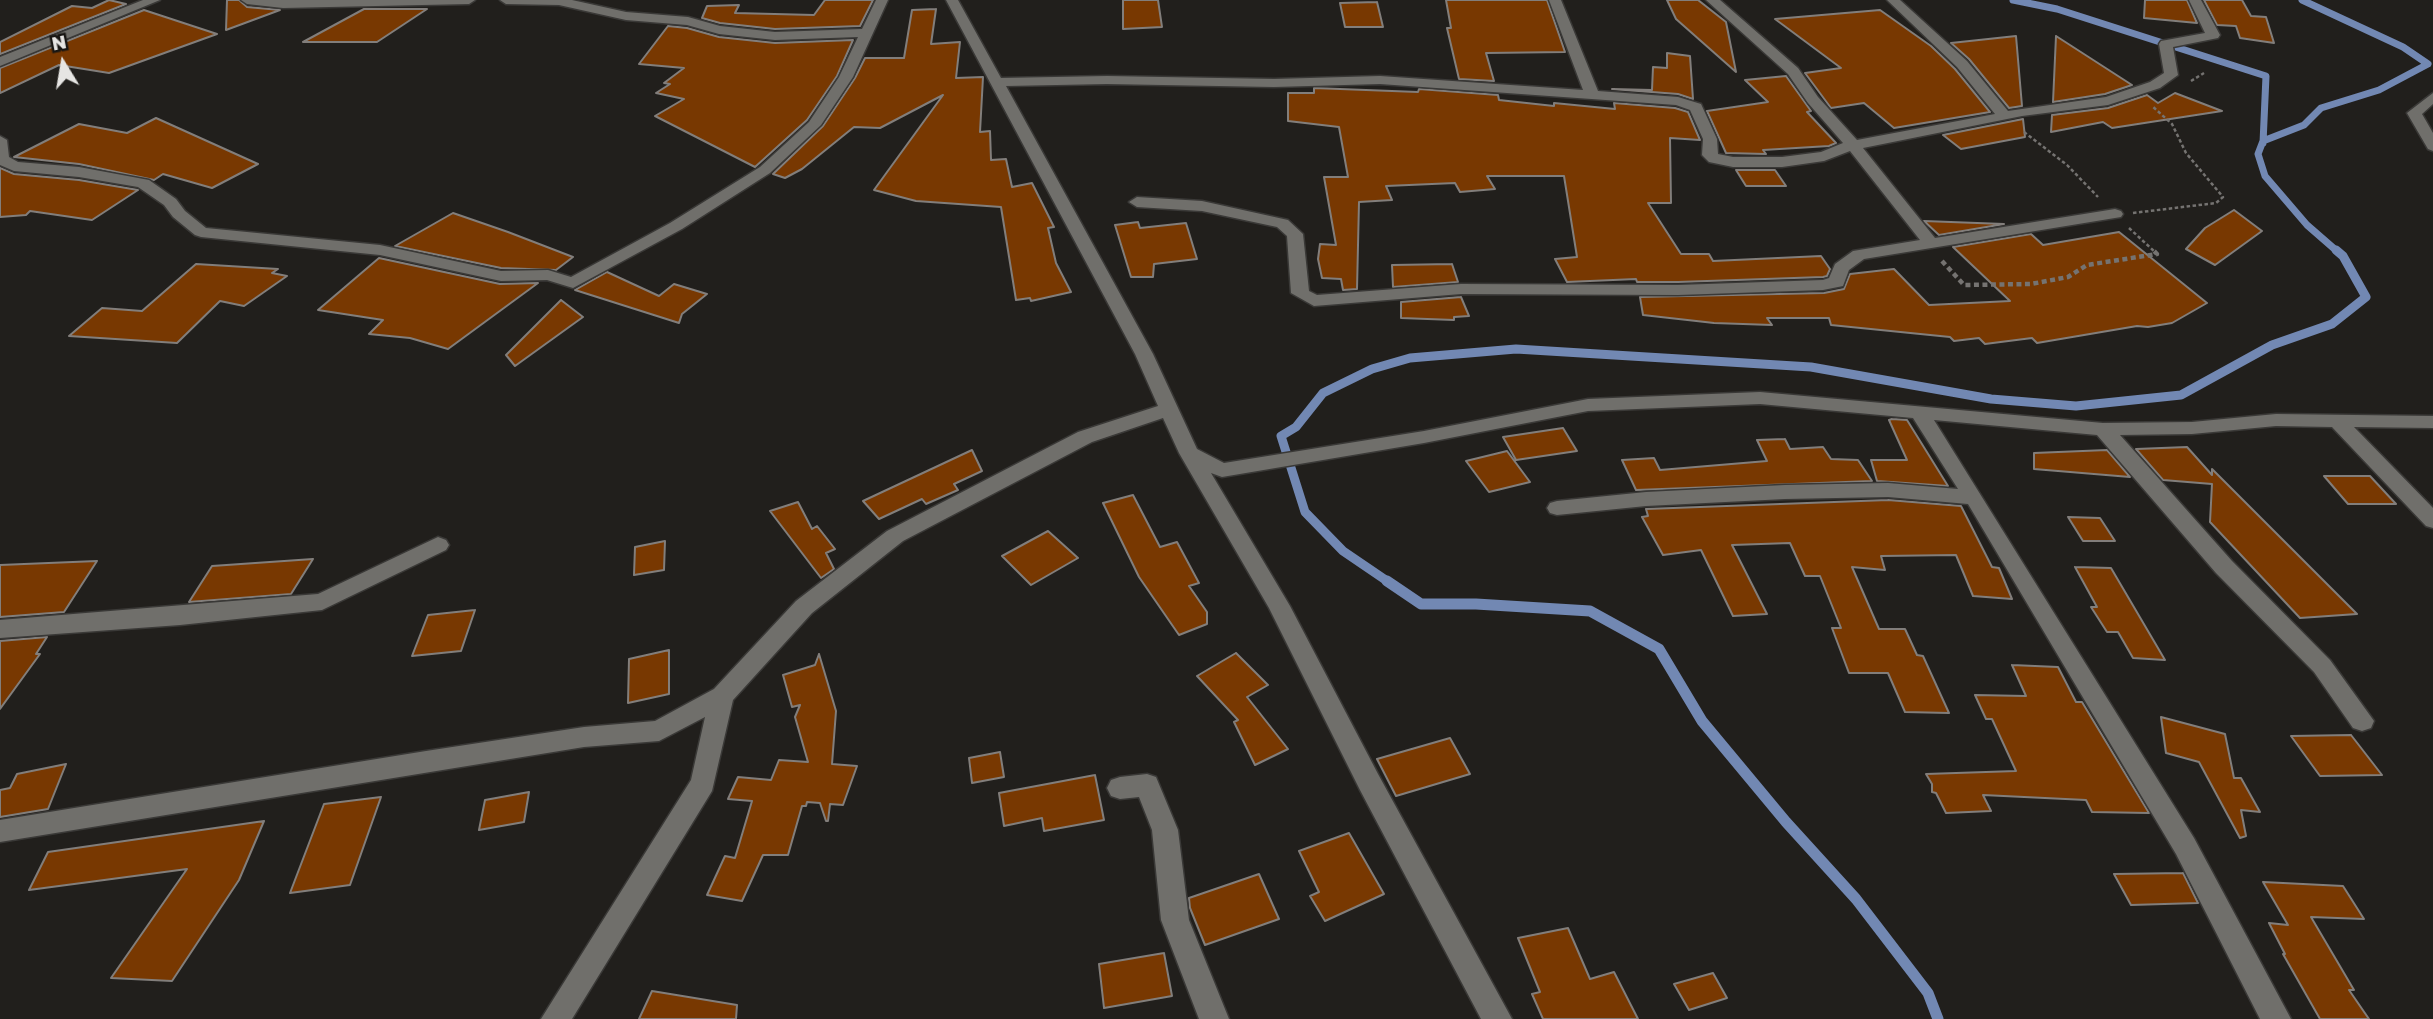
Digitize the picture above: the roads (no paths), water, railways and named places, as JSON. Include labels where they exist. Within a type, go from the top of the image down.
[{"type":"street","points":[[0,62],[154,0]]},
{"type":"street","points":[[247,0],[283,4],[469,0]]},
{"type":"street","points":[[506,0],[560,0],[626,16],[688,21],[719,30],[775,36],[867,33]]},
{"type":"street","points":[[0,140],[1,159],[14,166],[79,172],[144,183],[170,202],[179,214],[201,232],[380,250],[500,276],[548,275],[573,283],[676,226],[765,170],[814,125],[846,77],[882,0]]},
{"type":"street","points":[[952,0],[999,82],[1144,354],[1189,453],[1279,606],[1369,782],[1497,1019]]},
{"type":"street","points":[[1555,0],[1593,97]]},
{"type":"street","points":[[1712,0],[1793,71],[1813,100],[1853,145],[1930,242]]},
{"type":"street","points":[[1894,0],[1962,64],[2005,117]]},
{"type":"street","points":[[999,82],[1108,80],[1274,83],[1380,80],[1482,85],[1692,104],[1696,107],[1710,139],[1710,155],[1722,162],[1782,162],[1824,156],[1853,145],[2020,112],[2108,101],[2155,85],[2171,75],[2166,44],[2213,35],[2195,0]]},
{"type":"street","points":[[2433,97],[2414,113],[2433,146]]},
{"type":"street","points":[[1137,202],[1202,206],[1282,223],[1295,234],[1300,293],[1314,301],[1461,289],[1678,290],[1823,285],[1837,282],[1841,268],[1859,255],[2115,214]]},
{"type":"street","points":[[1189,453],[1222,470],[1423,437],[1588,405],[1759,398],[1921,415],[2103,429],[2193,428],[2276,420],[2433,422]]},
{"type":"street","points":[[0,831],[452,757],[584,737],[659,731],[722,696],[804,607],[895,537],[1085,437],[1169,409]]},
{"type":"street","points":[[1921,415],[1974,497],[2185,846],[2276,1019]]},
{"type":"street","points":[[2338,422],[2433,521]]},
{"type":"street","points":[[2103,429],[2224,567],[2322,666],[2362,721]]},
{"type":"street","points":[[1558,508],[1646,499],[1785,492],[1888,490],[1974,497]]},
{"type":"street","points":[[0,629],[322,602],[438,545]]},
{"type":"street","points":[[556,1019],[703,783],[722,696]]},
{"type":"street","points":[[1120,788],[1147,785],[1166,830],[1175,920],[1214,1019]]},
{"type":"waterway","points":[[2013,0],[2057,9],[2266,76],[2263,141]]},
{"type":"waterway","points":[[2263,141],[2304,125],[2321,108],[2379,90],[2428,64],[2403,47],[2302,0]]},
{"type":"waterway","points":[[2263,141],[2258,154],[2265,176],[2307,225],[2338,252]]},
{"type":"waterway","points":[[1390,583],[1343,551],[1305,512],[1281,436],[1296,427],[1323,393],[1372,369],[1410,358],[1516,349],[1811,367],[1991,399],[2076,406],[2181,395],[2272,345],[2332,324],[2366,297],[2343,256],[2336,250]]},
{"type":"waterway","points":[[1387,581],[1421,604],[1476,604],[1590,611],[1659,649],[1702,721],[1786,822],[1856,899],[1928,993],[1938,1019]]}]
